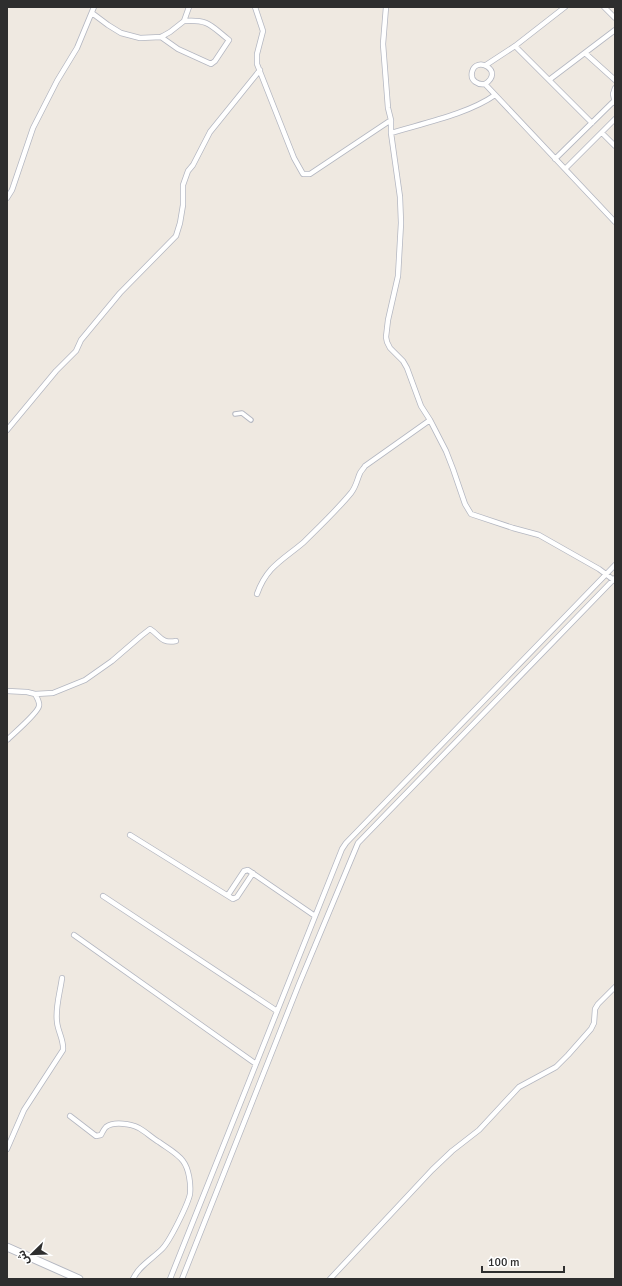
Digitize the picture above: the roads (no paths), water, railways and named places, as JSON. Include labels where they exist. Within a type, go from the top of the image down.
[{"type":"main road","points":[[7,1247],[79,1279],[86,1279]]},
{"type":"street","points":[[7,198],[12,190],[33,128],[57,81],[77,48],[94,7]]},
{"type":"street","points":[[92,13],[121,33],[140,38],[161,37],[184,21],[190,7]]},
{"type":"street","points":[[255,7],[263,31],[257,54],[257,64],[294,158],[303,174],[310,174],[391,120]]},
{"type":"street","points":[[182,1279],[299,984],[358,843],[614,580],[599,569],[539,535],[471,514],[465,504],[453,469],[438,433],[421,406],[407,368],[390,348],[386,337],[398,276],[401,223],[400,197],[391,133],[391,120],[388,108],[383,44],[386,7]]},
{"type":"street","points":[[486,65],[492,73],[492,77],[485,84],[476,83],[472,79],[472,74],[473,69],[477,65],[486,65],[515,46],[565,7]]},
{"type":"street","points":[[604,7],[615,18]]},
{"type":"street","points":[[161,37],[178,49],[211,64],[215,61],[229,40],[209,24],[200,20],[184,21]]},
{"type":"street","points":[[549,80],[615,30]]},
{"type":"street","points":[[515,46],[592,123]]},
{"type":"street","points":[[585,53],[615,80]]},
{"type":"street","points":[[7,430],[56,371],[76,351],[81,340],[120,293],[176,236],[183,204],[183,186],[188,171],[193,165],[210,132],[260,70]]},
{"type":"street","points":[[485,84],[615,222]]},
{"type":"street","points":[[555,159],[614,102],[613,94],[615,88]]},
{"type":"street","points":[[391,133],[469,109],[495,95]]},
{"type":"street","points":[[565,169],[615,119]]},
{"type":"street","points":[[602,133],[615,146]]},
{"type":"street","points":[[235,414],[242,413],[251,420]]},
{"type":"street","points":[[257,594],[262,580],[273,567],[317,529],[353,491],[360,473],[365,466],[430,420]]},
{"type":"street","points":[[170,1279],[342,849],[346,843],[615,565]]},
{"type":"street","points":[[7,690],[35,694],[53,693],[85,680],[112,662],[150,629],[159,638],[170,642],[176,641]]},
{"type":"street","points":[[7,740],[36,713],[40,706],[39,700],[35,694]]},
{"type":"street","points":[[130,835],[233,899],[237,898],[253,873]]},
{"type":"street","points":[[228,896],[244,871],[248,870],[315,916]]},
{"type":"street","points":[[103,896],[277,1011]]},
{"type":"street","points":[[74,935],[256,1064]]},
{"type":"street","points":[[7,1149],[24,1110],[63,1050],[63,1040],[57,1023],[57,1004],[62,978]]},
{"type":"street","points":[[330,1279],[432,1170],[452,1151],[479,1130],[519,1087],[556,1067],[560,1063],[591,1029],[594,1023],[595,1009],[615,987]]},
{"type":"street","points":[[70,1116],[96,1136],[101,1135],[109,1126],[119,1124],[139,1128],[173,1152],[183,1162],[187,1170],[190,1183],[190,1194],[173,1233],[164,1247],[140,1267],[133,1279]]}]
